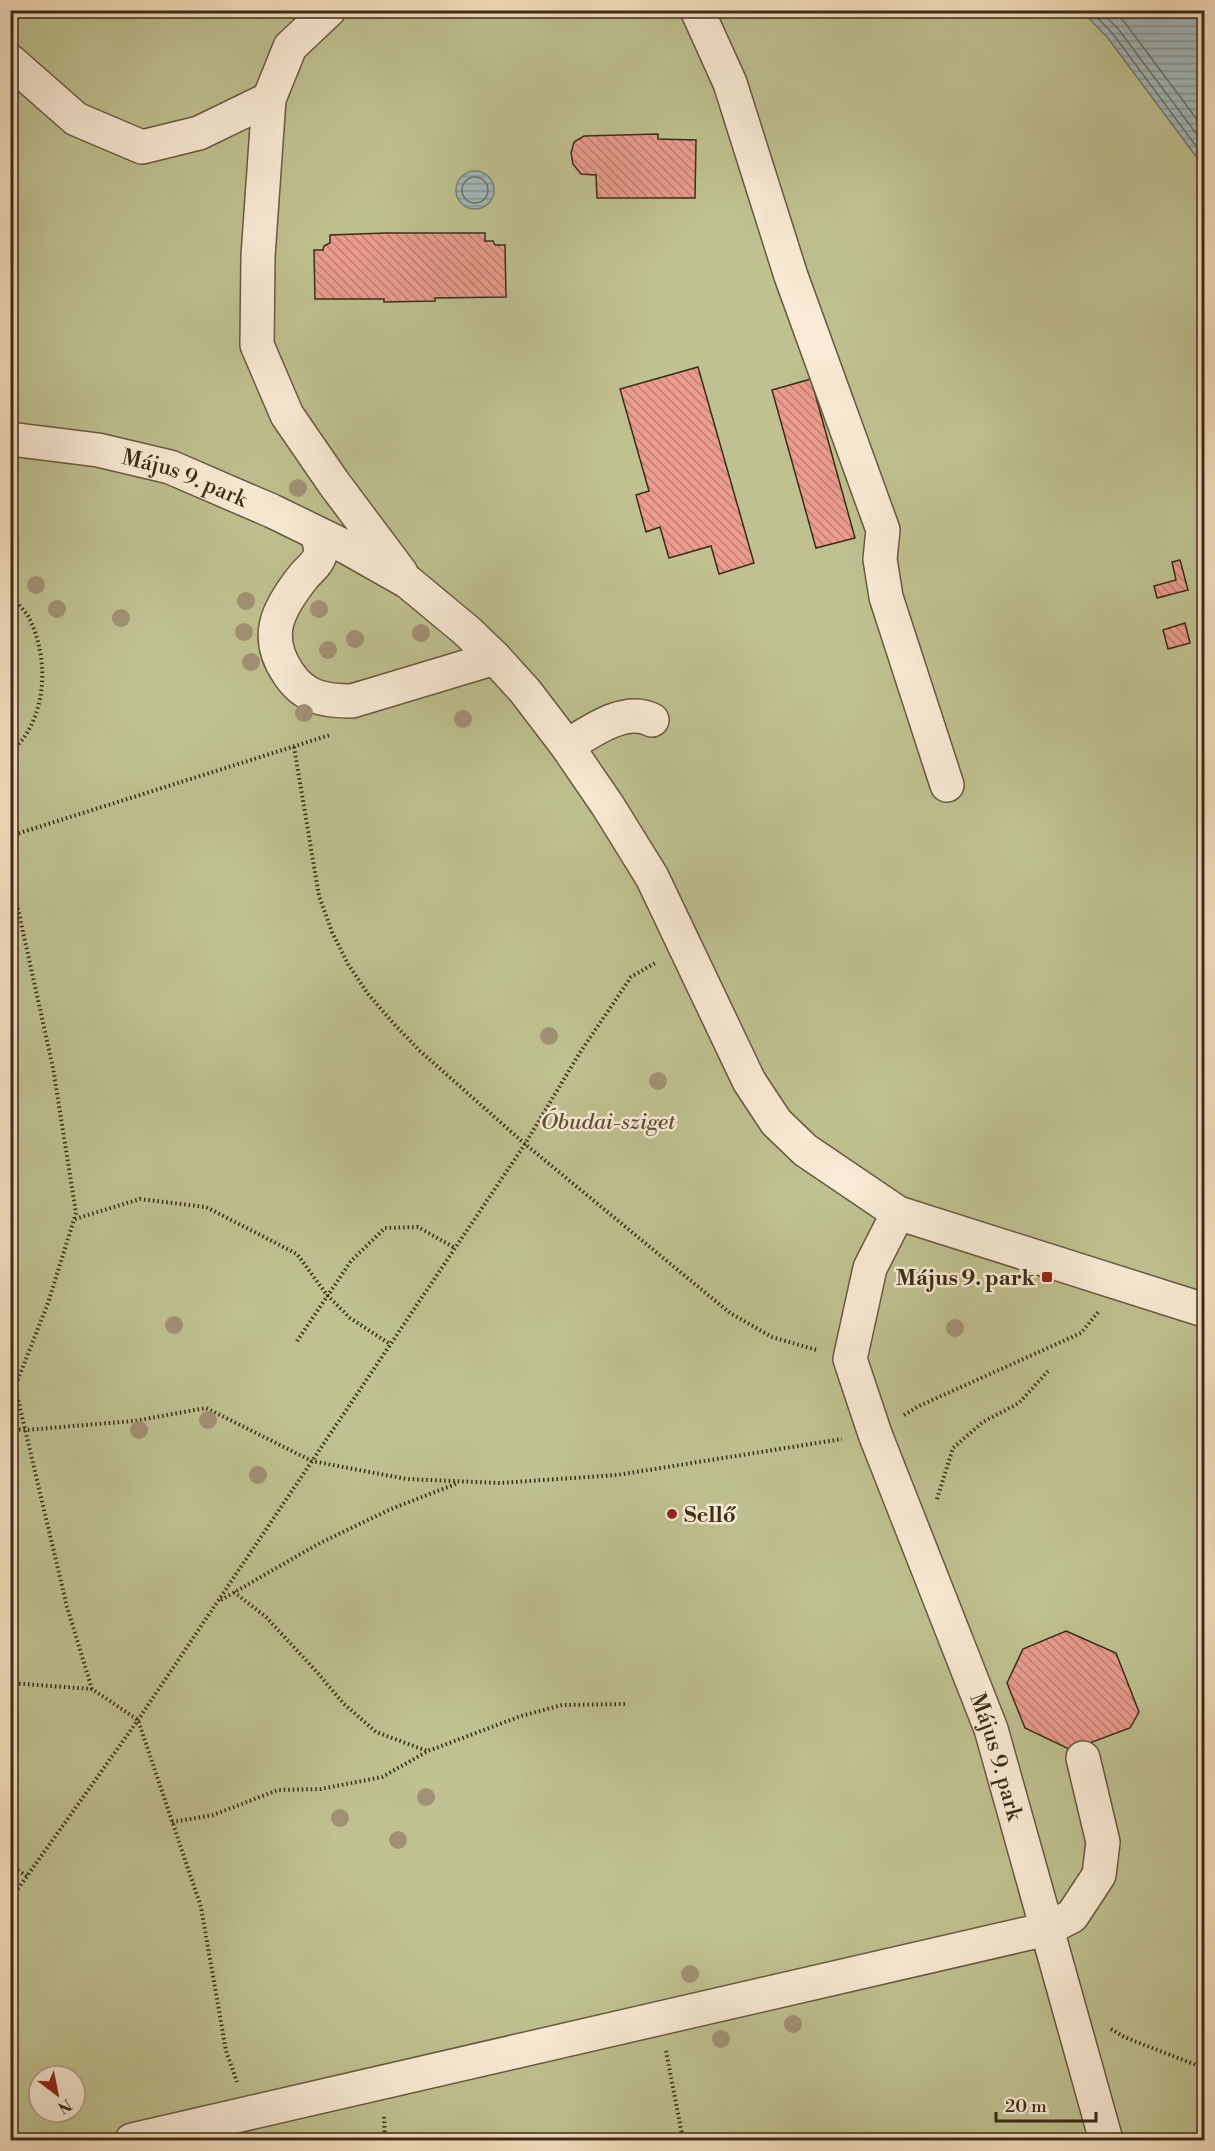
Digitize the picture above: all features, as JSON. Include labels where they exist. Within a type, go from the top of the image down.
[{"type":"street","points":[[329,10],[290,46],[269,99],[258,256],[257,345],[287,415],[333,482],[408,582],[468,631],[495,658],[525,691],[567,746],[652,877],[749,1081],[776,1122],[805,1150],[898,1213],[1204,1310]]},
{"type":"street","points":[[697,10],[730,83],[791,276],[883,530],[880,559],[886,597],[947,785]]},
{"type":"street","points":[[10,62],[76,119],[142,147],[199,133],[269,99]]},
{"type":"street","name":"Május 9. park","points":[[10,439],[98,450],[170,467],[316,532],[408,582]]},
{"type":"street","points":[[316,532],[321,544],[319,557],[292,591],[275,622],[274,643],[280,660],[299,687],[328,701],[352,701],[495,658]]},
{"type":"street","points":[[311,567],[348,548]]},
{"type":"street","points":[[567,746],[597,728],[632,715],[652,720]]},
{"type":"street","points":[[850,1359],[870,1268],[898,1213]]},
{"type":"street","name":"Május 9. park","points":[[850,1359],[875,1434],[991,1730],[1106,2140]]},
{"type":"street","points":[[132,2140],[1047,1929],[1072,1916],[1099,1875],[1103,1842],[1083,1758]]},
{"type":"path","points":[[10,595],[27,616],[39,644],[43,675],[39,706],[26,735],[10,753]]},
{"type":"path","points":[[10,836],[338,732]]},
{"type":"path","points":[[294,747],[320,896],[332,932],[348,964],[368,994],[420,1051],[525,1144],[730,1313],[772,1337],[850,1359]]},
{"type":"path","points":[[10,873],[53,1068],[76,1213],[48,1303],[15,1388],[67,1607],[92,1689]]},
{"type":"path","points":[[10,1900],[138,1720],[218,1602],[525,1144],[579,1054],[631,977],[685,947]]},
{"type":"path","points":[[74,1220],[140,1199],[206,1207],[297,1254],[327,1295],[350,1318],[390,1344]]},
{"type":"path","points":[[297,1341],[351,1261],[385,1228],[418,1227],[455,1248]]},
{"type":"path","points":[[10,1428],[25,1430],[134,1421],[206,1408],[312,1461],[406,1479],[500,1483],[617,1475],[875,1434],[919,1406],[1081,1333],[1101,1308],[1128,1287]]},
{"type":"path","points":[[919,1543],[930,1526],[953,1448],[983,1422],[1019,1403],[1049,1370]]},
{"type":"path","points":[[218,1602],[330,1538],[391,1509],[462,1481]]},
{"type":"path","points":[[234,1592],[266,1617],[343,1703],[376,1732],[428,1751]]},
{"type":"path","points":[[10,1683],[92,1689],[138,1720],[201,1907],[225,2051],[248,2113]]},
{"type":"path","points":[[172,1822],[213,1815],[278,1790],[321,1789],[382,1777],[428,1751],[520,1716],[562,1705],[625,1704]]},
{"type":"path","points":[[10,1866],[27,1876]]},
{"type":"path","points":[[1068,2005],[1124,2037],[1204,2068]]},
{"type":"path","points":[[660,2018],[683,2140]]},
{"type":"green space","name":"Óbudai-sziget","points":[[11,11],[1082,11],[1108,38],[1204,167],[1204,2140],[11,2140]]},
{"type":"water","points":[[1082,11],[1204,11],[1204,167],[1108,38]]},
{"type":"water","points":[[475,171],[489,176],[494,190],[489,204],[475,209],[461,204],[456,190],[461,176]]},
{"type":"building","points":[[658,134],[658,139],[696,140],[695,198],[597,198],[596,175],[581,174],[573,164],[571,153],[574,142],[584,136]]},
{"type":"building","points":[[485,233],[485,241],[493,241],[495,245],[505,245],[506,297],[435,298],[435,301],[384,302],[384,299],[315,299],[314,250],[323,250],[324,246],[330,243],[330,235]]},
{"type":"building","points":[[698,367],[754,563],[719,574],[711,546],[669,558],[660,527],[646,532],[636,495],[649,491],[620,389]]},
{"type":"building","points":[[811,379],[855,538],[816,548],[772,390]]},
{"type":"building","points":[[1180,560],[1188,590],[1157,598],[1154,586],[1176,580],[1172,562]]},
{"type":"building","points":[[1185,623],[1190,643],[1168,649],[1163,630]]},
{"type":"building","points":[[1066,1631],[1116,1653],[1139,1712],[1130,1728],[1071,1750],[1025,1728],[1007,1683],[1023,1649]]},
{"type":"place","name":"Május 9. park","points":[[1047,1277]]},
{"type":"place","name":"Sellő","points":[[672,1514]]}]
